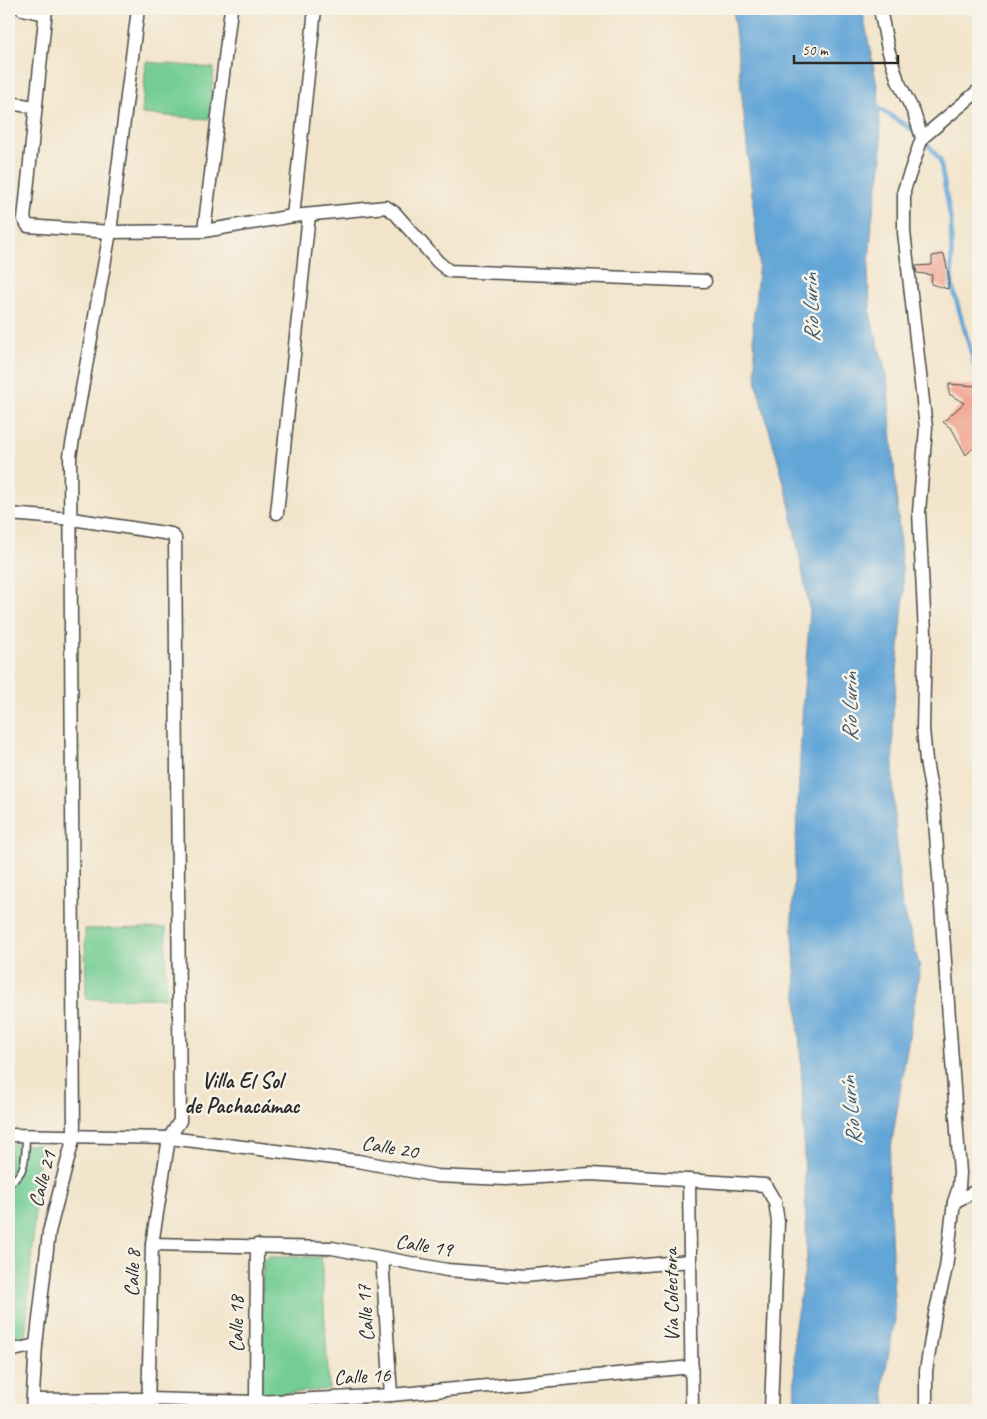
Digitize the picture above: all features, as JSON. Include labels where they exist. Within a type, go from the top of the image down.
[{"type":"street","points":[[22,9],[45,12],[24,219],[26,224],[31,227],[110,232],[204,231],[293,216],[391,209],[438,262],[449,271],[459,273],[705,281]]},
{"type":"street","name":"Calle 21","points":[[32,1405],[36,1345],[49,1232],[74,1136],[71,445],[110,232],[138,9]]},
{"type":"street","points":[[204,231],[231,9]]},
{"type":"street","points":[[293,216],[315,9]]},
{"type":"street","points":[[880,9],[888,49],[898,82],[914,113],[922,138]]},
{"type":"street","points":[[926,1410],[926,1371],[935,1314],[946,1268],[954,1202],[959,1187],[934,806],[926,761],[923,729],[925,633],[919,512],[926,428],[904,232],[904,190],[922,138],[978,91]]},
{"type":"street","points":[[9,103],[35,108]]},
{"type":"street","points":[[277,513],[309,215]]},
{"type":"street","points":[[9,514],[72,520]]},
{"type":"street","name":"Calle 8","points":[[72,520],[172,534],[175,538],[180,1121],[169,1138],[152,1244],[148,1405]]},
{"type":"street","name":"Calle 20","points":[[9,1135],[169,1138],[358,1161],[437,1176],[506,1179],[591,1174],[765,1185],[775,1202],[778,1222],[771,1410]]},
{"type":"street","name":"Via Colectora","points":[[689,1180],[692,1410]]},
{"type":"street","points":[[954,1202],[978,1190]]},
{"type":"street","name":"Calle 19","points":[[152,1244],[332,1248],[447,1270],[524,1276],[690,1261]]},
{"type":"street","name":"Calle 18","points":[[256,1402],[257,1245]]},
{"type":"street","name":"Calle 17","points":[[382,1258],[391,1395]]},
{"type":"street","points":[[9,1351],[36,1345]]},
{"type":"street","name":"Calle 16","points":[[32,1405],[148,1405],[256,1402],[391,1395],[692,1367]]},
{"type":"lane","points":[[9,1184],[16,1179],[22,1170],[26,1135]]},
{"type":"green space","points":[[146,62],[214,68],[209,119],[142,114]]},
{"type":"green space","points":[[166,928],[166,998],[86,999],[85,929]]},
{"type":"green space","points":[[9,1144],[40,1145],[25,1341],[9,1345]]},
{"type":"green space","points":[[268,1257],[321,1257],[329,1389],[263,1396],[258,1389],[263,1261]]},
{"type":"water","name":"Río Lurín","points":[[733,9],[862,9],[878,90],[882,161],[872,219],[868,279],[871,318],[887,377],[904,593],[893,715],[893,795],[901,899],[920,968],[888,1166],[895,1320],[883,1383],[887,1410],[795,1410],[794,1331],[807,1258],[802,1081],[792,919],[803,701],[810,611],[788,497],[757,386],[753,323],[759,262]]},
{"type":"building","points":[[944,254],[949,277],[948,289],[931,284],[932,275],[917,273],[916,266],[932,265],[932,256]]},
{"type":"building","points":[[949,384],[977,386],[978,443],[966,455],[952,429],[943,422],[964,403],[949,394]]},
{"type":"waterway","points":[[874,105],[916,132]]},
{"type":"waterway","points":[[924,139],[940,160],[951,221],[952,285],[978,377]]},
{"type":"district","name":"Villa El Sol de Pachacámac","points":[[242,1092]]}]
